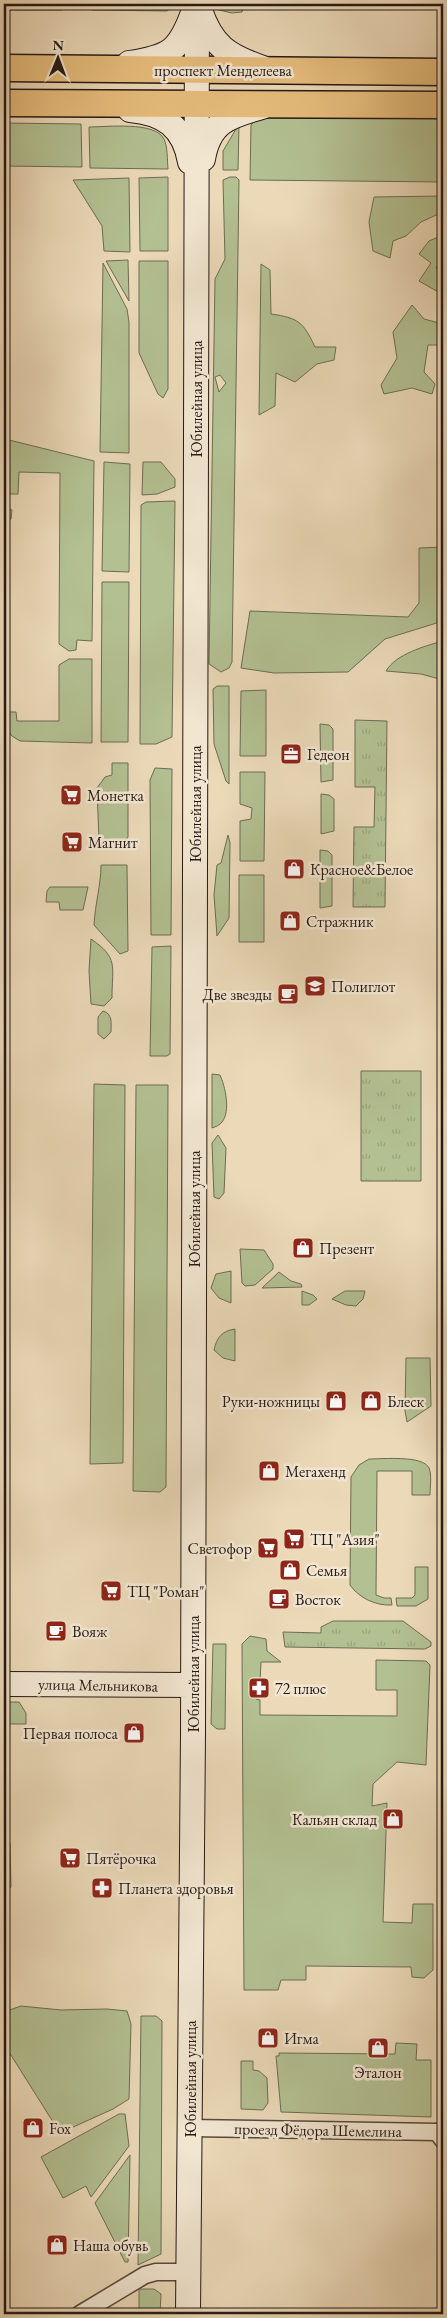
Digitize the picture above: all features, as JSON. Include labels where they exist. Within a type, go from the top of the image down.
[{"type":"main road","points":[[86,69],[147,60],[168,54],[179,42],[197,4]]},
{"type":"main road","points":[[197,4],[197,70]]},
{"type":"main road","points":[[197,4],[204,23],[218,45],[235,59],[269,71]]},
{"type":"main road","name":"проспект Менделеева","points":[[4,68],[443,72]]},
{"type":"main road","points":[[139,70],[157,77],[162,82],[162,87],[159,93],[152,99],[139,104]]},
{"type":"main road","name":"Юбилейная улица","points":[[188,2314],[193,1685],[197,70]]},
{"type":"main road","points":[[4,103],[74,103],[140,111],[163,117],[181,134],[185,141],[197,198]]},
{"type":"main road","name":"проспект Менделеева","points":[[74,103],[443,105]]},
{"type":"main road","points":[[197,198],[205,148],[211,134],[221,122],[270,104]]},
{"type":"main road","name":"улица Мельникова","points":[[4,1684],[193,1685]]},
{"type":"street","name":"проезд Фёдора Шемелина","points":[[189,2128],[437,2132],[443,2140]]},
{"type":"street","points":[[80,2314],[145,2275],[156,2272],[188,2272]]},
{"type":"green space","points":[[4,4],[62,4],[62,10],[4,10]]},
{"type":"green space","points":[[92,4],[175,5],[167,11],[92,10]]},
{"type":"green space","points":[[219,4],[244,4],[242,12],[232,13],[219,10]]},
{"type":"green space","points":[[258,116],[443,116],[443,182],[250,180],[251,125]]},
{"type":"green space","points":[[4,123],[81,124],[82,167],[4,166]]},
{"type":"green space","points":[[239,124],[238,170],[223,170],[223,151]]},
{"type":"green space","points":[[130,126],[141,127],[159,133],[164,139],[167,150],[168,169],[90,168],[89,127]]},
{"type":"green space","points":[[168,177],[168,251],[140,251],[139,178]]},
{"type":"green space","points":[[236,177],[239,180],[232,662],[229,668],[221,672],[209,664],[215,279],[225,259],[223,180]],"holes":[[[220,375],[226,383],[219,392],[215,377]]]},
{"type":"green space","points":[[129,178],[130,252],[104,251],[102,226],[73,180]]},
{"type":"green space","points":[[443,196],[443,212],[421,222],[406,236],[393,241],[390,258],[373,251],[369,222],[374,197]]},
{"type":"green space","points":[[443,235],[443,265],[436,267],[443,280],[443,315],[440,293],[419,281],[431,263],[419,254],[429,241]]},
{"type":"green space","points":[[128,260],[129,301],[106,261]]},
{"type":"green space","points":[[139,261],[168,261],[168,389],[163,398],[158,394],[139,353]]},
{"type":"green space","points":[[103,263],[127,309],[129,322],[129,453],[100,452]]},
{"type":"green space","points":[[261,264],[270,270],[271,314],[288,317],[299,323],[307,332],[315,347],[336,347],[334,360],[317,364],[295,382],[276,373],[275,406],[259,415]]},
{"type":"green space","points":[[412,305],[424,319],[443,324],[443,345],[428,345],[424,372],[435,384],[432,394],[412,388],[384,394],[381,385],[397,358],[393,332]]},
{"type":"green space","points":[[5,439],[94,461],[92,641],[77,640],[76,650],[69,651],[59,644],[60,473],[19,472],[18,494],[4,494]]},
{"type":"green space","points":[[104,462],[130,464],[129,572],[102,571]]},
{"type":"green space","points":[[143,462],[161,462],[175,479],[175,487],[157,494],[142,495]]},
{"type":"green space","points":[[175,501],[172,737],[156,744],[140,744],[141,505],[146,502]]},
{"type":"green space","points":[[4,506],[12,510],[11,519],[6,521],[8,712],[16,712],[17,721],[59,721],[59,665],[69,659],[92,659],[92,743],[20,741],[12,736],[4,726]]},
{"type":"green space","points":[[443,547],[443,621],[385,639],[348,672],[274,673],[241,668],[250,611],[408,617],[419,603],[419,548]]},
{"type":"green space","points":[[102,582],[129,582],[128,742],[101,742]]},
{"type":"green space","points":[[443,641],[443,680],[421,674],[386,671],[404,655]]},
{"type":"green space","points":[[217,686],[229,686],[229,784],[226,781],[214,744],[213,689]]},
{"type":"green space","points":[[266,690],[266,756],[240,756],[241,691]]},
{"type":"green space","points":[[355,720],[387,721],[385,907],[353,907],[354,827],[374,827],[375,787],[355,787]]},
{"type":"green space","points":[[320,724],[329,725],[333,729],[333,780],[321,782]]},
{"type":"green space","points":[[112,763],[128,763],[128,837],[123,844],[102,845],[99,841],[97,788],[105,777],[112,775]]},
{"type":"green space","points":[[155,768],[172,769],[171,935],[151,935],[150,780]]},
{"type":"green space","points":[[240,772],[265,772],[264,861],[240,861],[240,821],[251,819],[252,808],[240,804]]},
{"type":"green space","points":[[321,794],[329,795],[334,799],[334,831],[321,834]]},
{"type":"green space","points":[[228,835],[230,843],[229,918],[217,936],[214,895],[217,865],[221,863]]},
{"type":"green space","points":[[320,850],[328,851],[332,855],[332,906],[320,908]]},
{"type":"green space","points":[[101,865],[127,865],[128,951],[120,954],[94,925]]},
{"type":"green space","points":[[239,875],[264,875],[264,942],[239,942]]},
{"type":"green space","points":[[50,887],[88,887],[83,910],[60,910],[59,902],[46,902],[47,891]]},
{"type":"green space","points":[[91,939],[106,952],[112,964],[112,998],[104,1006],[91,1004],[89,971]]},
{"type":"green space","points":[[171,946],[170,1054],[167,1056],[150,1056],[152,947]]},
{"type":"green space","points":[[103,1011],[108,1014],[111,1022],[111,1032],[104,1039],[98,1034],[98,1017]]},
{"type":"green space","points":[[361,1071],[421,1071],[421,1181],[361,1181]]},
{"type":"green space","points":[[212,1074],[220,1075],[224,1085],[227,1105],[222,1122],[212,1128]]},
{"type":"green space","points":[[94,1084],[125,1085],[123,1463],[90,1464]]},
{"type":"green space","points":[[136,1085],[168,1085],[166,1487],[160,1492],[133,1491]]},
{"type":"green space","points":[[218,1135],[226,1148],[224,1193],[219,1199],[214,1197],[212,1143]]},
{"type":"green space","points":[[240,1249],[264,1250],[273,1264],[273,1269],[255,1285],[245,1286],[242,1283]]},
{"type":"green space","points":[[231,1271],[231,1303],[219,1298],[211,1288],[216,1274]]},
{"type":"green space","points":[[279,1272],[291,1281],[301,1284],[302,1287],[262,1288]]},
{"type":"green space","points":[[302,1291],[313,1295],[317,1299],[309,1305],[302,1305]]},
{"type":"green space","points":[[345,1291],[365,1291],[363,1299],[356,1306],[346,1305],[332,1299]]},
{"type":"green space","points":[[235,1329],[235,1361],[223,1358],[214,1350],[221,1335]]},
{"type":"green space","points":[[406,1358],[430,1358],[431,1406],[407,1422],[405,1411]]},
{"type":"green space","points":[[369,1459],[411,1459],[425,1464],[429,1468],[430,1474],[430,1495],[412,1495],[412,1471],[377,1471],[376,1595],[391,1598],[392,1605],[368,1600],[358,1594],[350,1585],[351,1477],[359,1465]]},
{"type":"green space","points":[[415,1567],[428,1567],[428,1599],[416,1606],[397,1606],[396,1598],[412,1598],[415,1595]]},
{"type":"green space","points":[[333,1621],[403,1621],[431,1642],[431,1646],[425,1649],[285,1647],[283,1632],[321,1633],[321,1627]]},
{"type":"green space","points":[[250,1636],[266,1639],[267,1651],[281,1662],[261,1662],[260,1682],[256,1682],[256,1699],[260,1700],[260,1715],[397,1716],[397,1690],[376,1690],[376,1660],[426,1661],[430,1665],[426,1765],[397,1762],[373,1784],[372,1806],[387,1803],[383,1922],[412,1923],[413,1904],[433,1904],[433,1970],[424,1978],[412,1977],[411,1967],[306,1966],[306,1980],[281,1980],[278,1990],[244,1990],[242,1644]]},
{"type":"green space","points":[[213,1644],[226,1644],[225,1729],[217,1729],[211,1724]]},
{"type":"green space","points":[[8,1702],[19,1702],[26,1713],[26,1724],[4,1724],[4,1709]]},
{"type":"green space","points":[[4,1843],[10,1843],[11,1887],[4,1891]]},
{"type":"green space","points":[[21,2006],[61,2010],[107,2009],[127,2011],[131,2024],[129,2099],[113,2109],[60,2133],[4,2044],[4,2012]]},
{"type":"green space","points":[[141,2016],[156,2016],[162,2021],[161,2254],[138,2265]]},
{"type":"green space","points":[[396,2043],[417,2044],[416,2060],[431,2060],[431,2117],[281,2112],[276,2056],[279,2056],[279,2053],[395,2054]]},
{"type":"green space","points":[[241,2061],[253,2061],[253,2070],[259,2071],[267,2078],[268,2103],[263,2110],[241,2109]]},
{"type":"green space","points":[[119,2114],[125,2114],[129,2146],[91,2197],[86,2186],[63,2198],[41,2157]]},
{"type":"green space","points":[[130,2155],[128,2262],[125,2262],[95,2203]]},
{"type":"green space","points":[[139,2289],[154,2289],[161,2294],[160,2314],[139,2314]]},
{"type":"place","name":"Гедеон","points":[[291,754]]},
{"type":"place","name":"Монетка","points":[[71,795]]},
{"type":"place","name":"Магнит","points":[[72,842]]},
{"type":"place","name":"Красное&Белое","points":[[294,869]]},
{"type":"place","name":"Стражник","points":[[290,921]]},
{"type":"place","name":"Полиглот","points":[[315,986]]},
{"type":"place","name":"Две звезды","points":[[288,994]]},
{"type":"place","name":"Презент","points":[[303,1248]]},
{"type":"place","name":"Руки-ножницы","points":[[336,1401]]},
{"type":"place","name":"Блеск","points":[[371,1401]]},
{"type":"place","name":"Мегахенд","points":[[269,1471]]},
{"type":"place","name":"ТЦ \"Азия\"","points":[[294,1539]]},
{"type":"place","name":"Светофор","points":[[268,1548]]},
{"type":"place","name":"Семья","points":[[290,1570]]},
{"type":"place","name":"ТЦ \"Роман\"","points":[[111,1591]]},
{"type":"place","name":"Восток","points":[[279,1599]]},
{"type":"place","name":"Вояж","points":[[56,1631]]},
{"type":"place","name":"72 плюс","points":[[259,1688]]},
{"type":"place","name":"Первая полоса","points":[[134,1733]]},
{"type":"place","name":"Кальян склад","points":[[393,1819]]},
{"type":"place","name":"Пятёрочка","points":[[70,1858]]},
{"type":"place","name":"Планета здоровья","points":[[102,1888]]},
{"type":"place","name":"Игма","points":[[268,2038]]},
{"type":"place","name":"Эталон","points":[[378,2048]]},
{"type":"place","name":"Fox","points":[[33,2128]]},
{"type":"place","name":"Наша обувь","points":[[57,2245]]}]
